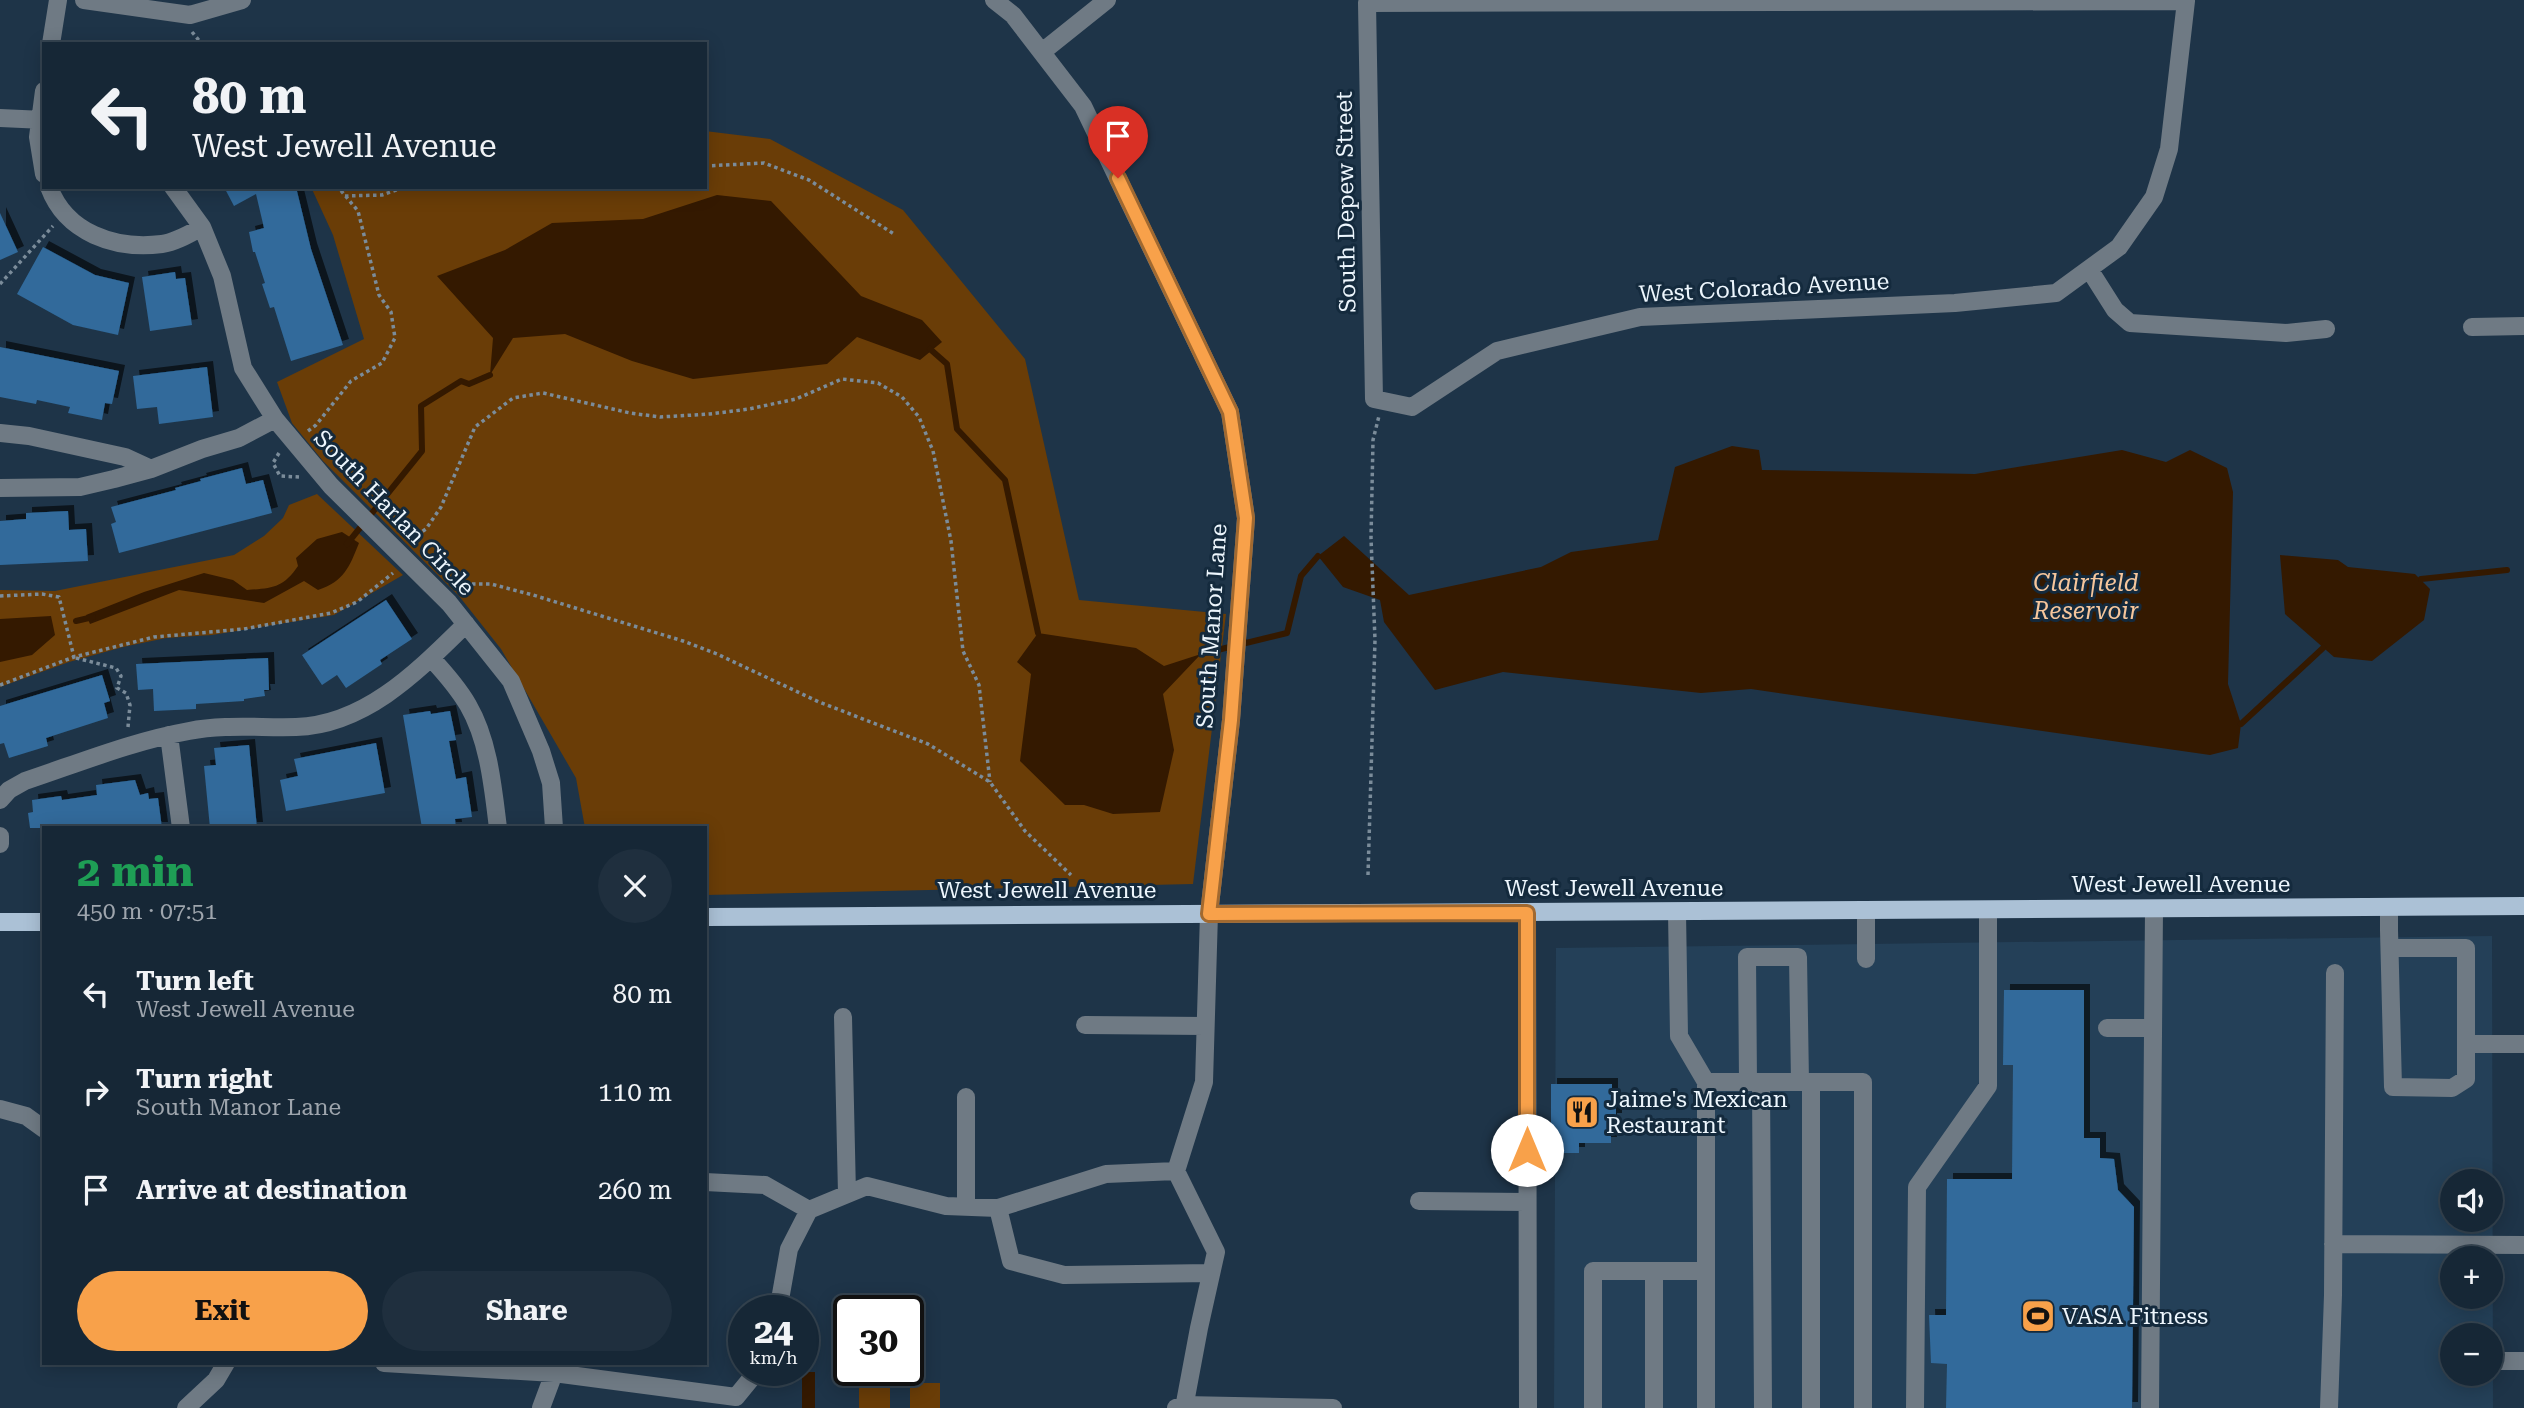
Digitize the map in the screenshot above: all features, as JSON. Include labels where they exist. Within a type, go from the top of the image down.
[{"type":"main road","name":"West Jewell Avenue","points":[[707,917],[2524,906]]},
{"type":"main road","points":[[0,922],[42,922]]},
{"type":"street","points":[[51,42],[58,0]]},
{"type":"street","points":[[84,0],[190,15],[242,0]]},
{"type":"street","points":[[1042,52],[1107,0]]},
{"type":"street","name":"South Depew Street","points":[[1378,400],[1367,4],[2186,0]]},
{"type":"street","name":"West Colorado Avenue","points":[[1378,400],[1412,407],[1497,351],[1640,317],[1955,303],[2056,293],[2119,247],[2154,197],[2169,149],[2186,0]]},
{"type":"street","name":"South Manor Lane","points":[[998,1],[1013,15],[1083,106],[1230,412],[1246,518],[1232,700],[1209,914],[1204,1082],[1177,1171]]},
{"type":"street","points":[[0,118],[42,120],[38,138],[42,162]]},
{"type":"street","points":[[49,189],[63,215],[86,233],[111,241],[142,245],[164,244],[202,228]]},
{"type":"street","name":"South Harlan Circle","points":[[174,189],[202,228],[222,276],[243,368],[275,419],[331,486],[449,603],[511,681],[541,751],[551,783],[554,826]]},
{"type":"street","points":[[2090,269],[2115,310],[2130,323],[2286,332],[2326,329]]},
{"type":"street","points":[[2472,327],[2524,326]]},
{"type":"street","points":[[0,488],[80,486],[151,469],[239,438],[275,419]]},
{"type":"street","points":[[0,433],[29,436],[125,457],[151,469]]},
{"type":"street","points":[[0,800],[9,790],[25,781],[169,735],[191,730],[240,726],[298,727],[330,721],[366,709],[431,658],[466,624]]},
{"type":"street","points":[[431,658],[454,684],[470,708],[490,772],[498,826]]},
{"type":"street","points":[[169,735],[181,826]]},
{"type":"street","points":[[0,836],[0,844]]},
{"type":"street","points":[[2389,907],[2393,1087],[2452,1088],[2466,1079],[2466,948],[2390,948]]},
{"type":"street","points":[[2150,1408],[2154,909]]},
{"type":"street","points":[[1915,1408],[1917,1187],[1988,1086],[1988,910]]},
{"type":"street","points":[[1866,911],[1866,960]]},
{"type":"street","points":[[1677,912],[1679,1036],[1706,1082],[1706,1408]]},
{"type":"street","points":[[1527,913],[1528,1408]]},
{"type":"street","points":[[1763,1408],[1754,1082],[1747,957],[1798,957],[1806,1082],[1811,1408]]},
{"type":"street","points":[[2329,1408],[2335,973]]},
{"type":"street","points":[[842,1017],[847,1194]]},
{"type":"street","points":[[1085,1024],[1205,1026]]},
{"type":"street","points":[[2107,1028],[2153,1028]]},
{"type":"street","points":[[2466,1044],[2524,1044]]},
{"type":"street","points":[[1706,1082],[1863,1082],[1863,1408]]},
{"type":"street","points":[[966,1097],[966,1207]]},
{"type":"street","points":[[0,1109],[26,1116],[42,1128]]},
{"type":"street","points":[[781,1295],[789,1250],[809,1210],[867,1186],[946,1206],[998,1208],[1106,1174],[1177,1171],[1216,1252],[1181,1407],[1333,1408]]},
{"type":"street","points":[[707,1182],[765,1185],[809,1210]]},
{"type":"street","points":[[1419,1201],[1527,1202]]},
{"type":"street","points":[[998,1208],[1010,1261],[1063,1275],[1212,1273]]},
{"type":"street","points":[[2333,1244],[2524,1245]]},
{"type":"street","points":[[1593,1408],[1593,1271],[1706,1271]]},
{"type":"street","points":[[1654,1271],[1654,1408]]},
{"type":"street","points":[[2503,1361],[2524,1361]]},
{"type":"street","points":[[186,1408],[216,1380],[225,1365]]},
{"type":"street","points":[[452,1365],[554,1368],[738,1402],[748,1386]]},
{"type":"street","points":[[541,1408],[554,1368]]},
{"type":"path","points":[[707,166],[764,163],[808,180],[894,234]]},
{"type":"path","points":[[293,443],[316,425],[351,381],[383,363],[395,338],[391,312],[379,295],[358,211],[340,189]]},
{"type":"path","points":[[345,196],[382,195],[399,189]]},
{"type":"path","points":[[0,284],[63,215]]},
{"type":"path","points":[[0,685],[74,657],[154,637],[244,629],[331,613],[357,602],[426,529],[441,507],[475,428],[513,398],[543,393],[630,413],[660,417],[749,409],[796,399],[842,379],[878,383],[902,397],[919,417],[933,452],[951,541],[963,651],[979,685],[990,782]]},
{"type":"path","points":[[1368,875],[1375,640],[1371,538],[1373,440],[1378,400]]},
{"type":"path","points":[[465,584],[491,584],[533,595],[718,654],[819,702],[928,744],[990,782],[1026,831],[1071,875]]},
{"type":"path","points":[[0,596],[42,594],[59,597],[74,657]]},
{"type":"path","points":[[74,657],[116,668],[121,676],[117,688],[126,693],[130,705],[126,747]]},
{"type":"shaded area","points":[[707,131],[770,139],[903,210],[1025,359],[1079,600],[1226,614],[1193,884],[707,895],[707,826],[585,826],[576,778],[501,649],[459,596],[323,461],[292,423],[277,382],[364,339],[333,235],[312,189],[707,189]]},
{"type":"shaded area","points":[[317,494],[403,575],[334,615],[212,635],[166,638],[123,647],[69,662],[0,687],[0,590],[55,591],[234,555],[264,536],[283,518],[289,505]]},
{"type":"shaded area","points":[[2492,936],[2492,1169],[2440,1169],[2440,1232],[2493,1232],[2493,1246],[2440,1246],[2440,1309],[2493,1309],[2493,1323],[2440,1323],[2440,1386],[2493,1386],[2493,1408],[1554,1408],[1556,948]]},
{"type":"shaded area","points":[[940,1383],[940,1408],[910,1408],[910,1386]]},
{"type":"shaded area","points":[[859,1386],[890,1386],[890,1408],[859,1408]]},
{"type":"water","points":[[717,195],[771,201],[861,296],[922,320],[942,342],[920,360],[857,337],[827,364],[693,379],[632,361],[565,334],[513,338],[490,375],[493,338],[437,276],[505,250],[552,223],[643,219]]},
{"type":"water","name":"Clairfield Reservoir","points":[[1732,446],[1759,450],[1762,470],[1975,474],[2122,450],[2166,462],[2190,450],[2227,468],[2233,492],[2228,684],[2241,724],[2238,748],[2210,755],[1751,689],[1701,693],[1503,672],[1435,690],[1384,622],[1380,600],[1343,587],[1318,556],[1344,536],[1409,595],[1541,567],[1571,552],[1658,540],[1675,467]]},
{"type":"water","points":[[342,532],[359,543],[340,578],[318,590],[304,581],[264,603],[179,590],[90,624],[86,615],[144,592],[204,573],[233,580],[247,590],[277,586],[293,573],[298,566],[296,558],[317,539]]},
{"type":"water","points":[[2280,555],[2338,560],[2348,567],[2415,574],[2430,589],[2424,620],[2372,661],[2334,657],[2285,614]]},
{"type":"water","points":[[51,616],[55,635],[32,655],[0,662],[0,619]]},
{"type":"water","points":[[1038,633],[1136,648],[1164,666],[1201,654],[1163,694],[1174,750],[1160,812],[1113,814],[1084,805],[1065,805],[1020,761],[1031,674],[1017,662]]},
{"type":"water","points":[[802,1386],[815,1386],[815,1408],[802,1408]]},
{"type":"building","points":[[225,189],[296,189],[311,249],[343,345],[291,361],[274,307],[270,308],[262,284],[265,283],[253,252],[249,232],[264,228],[256,194],[234,206]]},
{"type":"building","points":[[0,213],[18,252],[0,260]]},
{"type":"building","points":[[43,247],[95,275],[129,283],[118,335],[73,325],[17,294]]},
{"type":"building","points":[[175,272],[176,279],[185,278],[192,325],[150,331],[142,277]]},
{"type":"building","points":[[0,347],[119,371],[112,404],[105,403],[102,420],[68,413],[70,407],[37,400],[36,404],[0,397]]},
{"type":"building","points":[[207,367],[213,417],[159,424],[157,407],[137,409],[133,376]]},
{"type":"building","points":[[242,468],[246,484],[263,480],[272,513],[119,553],[111,524],[116,522],[111,507],[176,490],[175,488],[201,481],[200,479]]},
{"type":"building","points":[[68,511],[69,530],[86,529],[88,561],[0,565],[0,521],[26,519],[26,513]]},
{"type":"building","points":[[386,600],[412,639],[380,660],[382,664],[346,688],[337,675],[322,685],[302,655]]},
{"type":"building","points":[[268,658],[269,690],[264,690],[265,696],[244,701],[196,704],[196,709],[154,711],[153,689],[138,690],[136,664]]},
{"type":"building","points":[[102,675],[110,701],[104,703],[108,718],[46,738],[48,746],[9,758],[4,743],[0,744],[0,706]]},
{"type":"building","points":[[450,711],[456,740],[449,741],[456,779],[466,777],[472,817],[455,819],[456,826],[422,826],[403,715]]},
{"type":"building","points":[[376,743],[385,793],[286,811],[280,780],[298,776],[294,759]]},
{"type":"building","points":[[249,745],[257,826],[210,826],[204,766],[216,765],[214,748]]},
{"type":"building","points":[[135,780],[140,795],[148,793],[149,799],[158,798],[162,826],[30,828],[28,813],[33,812],[32,800],[61,796],[62,800],[97,795],[96,785]]},
{"type":"building","points":[[2004,990],[2084,990],[2084,1138],[2100,1138],[2100,1158],[2114,1159],[2118,1190],[2134,1207],[2132,1408],[1946,1408],[1947,1364],[1931,1363],[1929,1315],[1946,1315],[1947,1179],[2012,1179],[2013,1065],[2003,1065]]},
{"type":"building","points":[[1551,1084],[1612,1084],[1616,1119],[1611,1119],[1611,1143],[1579,1143],[1579,1153],[1551,1153]]},
{"type":"waterway","points":[[930,349],[947,364],[957,429],[1005,480],[1038,633]]},
{"type":"waterway","points":[[347,544],[422,451],[421,406],[461,381],[469,384],[490,375]]},
{"type":"waterway","points":[[1201,654],[1287,633],[1301,576],[1318,556]]},
{"type":"waterway","points":[[2421,579],[2507,570]]},
{"type":"waterway","points":[[76,621],[93,617]]},
{"type":"waterway","points":[[2241,724],[2323,648]]},
{"type":"place","name":"Jaime's Mexican Restaurant","points":[[1582,1112]]},
{"type":"place","name":"VASA Fitness","points":[[2038,1316]]},
{"type":"route","points":[[1118,178],[1230,412],[1246,518],[1231,720],[1209,914],[1527,913],[1527,1150]]}]
